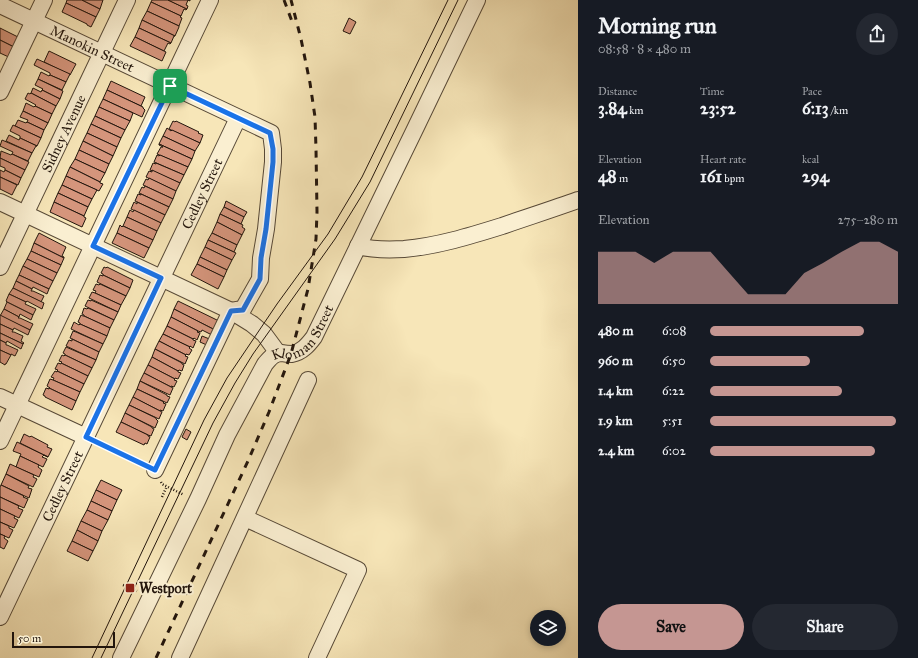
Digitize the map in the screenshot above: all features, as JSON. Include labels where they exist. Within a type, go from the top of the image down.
[{"type":"street","points":[[0,92],[44,0]]},
{"type":"street","name":"Sidney Avenue","points":[[0,267],[127,0]]},
{"type":"street","points":[[0,441],[210,0]]},
{"type":"street","name":"Kloman Street","points":[[121,658],[198,499],[227,435],[265,364],[270,357],[278,353],[291,354],[300,351],[307,346],[314,337],[477,0]]},
{"type":"street","name":"Manokin Street","points":[[0,5],[270,133],[273,149],[273,162],[266,229],[261,258],[260,279],[243,310],[231,311]]},
{"type":"street","name":"Cedley Street","points":[[0,616],[238,118]]},
{"type":"street","points":[[358,246],[388,250],[421,248],[451,242],[578,200]]},
{"type":"street","points":[[0,202],[231,311],[252,324],[264,334],[278,353]]},
{"type":"street","points":[[155,470],[231,311]]},
{"type":"street","points":[[180,658],[246,518],[308,380]]},
{"type":"street","points":[[0,397],[86,437]]},
{"type":"street","points":[[246,518],[358,570],[317,658]]},
{"type":"path","points":[[86,437],[155,470],[162,484],[188,497]]},
{"type":"path","points":[[162,497],[167,486]]},
{"type":"path","points":[[123,585],[137,591]]},
{"type":"building","points":[[67,0],[82,0],[100,9],[96,17],[66,3]]},
{"type":"building","points":[[82,0],[103,0],[100,9]]},
{"type":"building","points":[[152,0],[168,0],[187,9],[184,9],[181,16],[151,2]]},
{"type":"building","points":[[168,0],[188,0],[186,5],[188,6],[187,9]]},
{"type":"building","points":[[151,2],[181,16],[180,17],[182,18],[179,26],[147,11]]},
{"type":"building","points":[[66,3],[96,17],[91,27],[62,12]]},
{"type":"building","points":[[147,11],[179,26],[175,36],[142,20]]},
{"type":"building","points":[[349,18],[356,22],[350,34],[343,31]]},
{"type":"building","points":[[142,20],[175,36],[171,43],[139,28]]},
{"type":"building","points":[[0,28],[22,39],[18,49],[0,40]]},
{"type":"building","points":[[139,28],[171,43],[168,43],[164,51],[135,37]]},
{"type":"building","points":[[135,37],[166,52],[162,61],[130,46]]},
{"type":"building","points":[[0,40],[18,49],[13,59],[0,53]]},
{"type":"building","points":[[49,51],[76,64],[70,75],[44,62]]},
{"type":"building","points":[[37,59],[70,74],[66,82],[50,75],[50,73],[34,65]]},
{"type":"building","points":[[41,72],[66,82],[62,90],[38,79]]},
{"type":"building","points":[[38,79],[63,91],[60,99],[35,85]]},
{"type":"building","points":[[111,81],[145,97],[141,106],[107,90]]},
{"type":"building","points":[[33,88],[41,92],[42,90],[60,99],[56,106],[31,93]]},
{"type":"building","points":[[107,90],[143,107],[145,110],[142,117],[103,99]]},
{"type":"building","points":[[28,93],[31,93],[56,106],[52,114],[35,106],[36,105],[25,99]]},
{"type":"building","points":[[103,99],[133,113],[130,121],[99,107]]},
{"type":"building","points":[[26,103],[52,114],[48,123],[23,111]]},
{"type":"building","points":[[99,107],[130,121],[125,130],[95,116]]},
{"type":"building","points":[[23,111],[48,123],[44,130],[20,117]]},
{"type":"building","points":[[95,116],[125,130],[121,138],[91,124]]},
{"type":"building","points":[[18,120],[27,122],[44,130],[41,138],[15,126]]},
{"type":"building","points":[[173,121],[176,121],[203,135],[200,143],[169,129]]},
{"type":"building","points":[[91,124],[121,138],[117,147],[87,133]]},
{"type":"building","points":[[13,125],[41,138],[37,146],[20,138],[20,136],[10,131]]},
{"type":"building","points":[[167,128],[200,143],[195,151],[163,136]]},
{"type":"building","points":[[87,133],[117,147],[113,156],[83,141]]},
{"type":"building","points":[[9,135],[19,140],[20,138],[37,146],[32,153],[6,141]]},
{"type":"building","points":[[163,136],[195,151],[192,159],[159,144]]},
{"type":"building","points":[[2,140],[32,153],[28,161],[12,154],[13,152],[0,146]]},
{"type":"building","points":[[83,141],[113,156],[109,164],[79,150]]},
{"type":"building","points":[[159,144],[192,159],[188,167],[157,154],[161,147],[163,147]]},
{"type":"building","points":[[79,150],[109,164],[105,173],[75,159]]},
{"type":"building","points":[[1,151],[11,155],[12,154],[29,162],[25,170],[0,158]]},
{"type":"building","points":[[157,155],[188,167],[184,175],[154,162]]},
{"type":"building","points":[[0,158],[25,170],[21,178],[0,166]]},
{"type":"building","points":[[75,159],[105,173],[100,182],[70,167]]},
{"type":"building","points":[[153,163],[184,175],[180,183],[150,170]]},
{"type":"building","points":[[70,167],[103,184],[99,191],[66,176]]},
{"type":"building","points":[[0,170],[4,172],[5,170],[21,178],[18,185],[0,177]]},
{"type":"building","points":[[152,170],[180,183],[176,191],[146,177],[149,171],[152,172]]},
{"type":"building","points":[[66,176],[97,190],[92,199],[62,185]]},
{"type":"building","points":[[0,177],[17,185],[12,195],[0,189]]},
{"type":"building","points":[[149,178],[176,191],[173,199],[143,185],[146,179],[148,180]]},
{"type":"building","points":[[62,185],[92,199],[88,207],[58,193]]},
{"type":"building","points":[[145,186],[173,199],[169,207],[139,193],[142,187],[144,188]]},
{"type":"building","points":[[58,193],[88,207],[84,216],[54,202]]},
{"type":"building","points":[[138,194],[169,207],[165,215],[135,201]]},
{"type":"building","points":[[226,201],[247,212],[244,217],[224,207]]},
{"type":"building","points":[[54,202],[84,216],[86,218],[82,227],[50,212]]},
{"type":"building","points":[[134,202],[165,215],[161,223],[131,209]]},
{"type":"building","points":[[224,207],[244,217],[241,224],[220,214]]},
{"type":"building","points":[[130,210],[133,212],[134,210],[161,223],[157,231],[127,217]]},
{"type":"building","points":[[220,214],[243,225],[242,227],[245,229],[242,235],[217,222]]},
{"type":"building","points":[[127,217],[157,231],[153,240],[123,226]]},
{"type":"building","points":[[217,222],[242,235],[237,245],[212,233]]},
{"type":"building","points":[[120,225],[153,240],[149,248],[117,233]]},
{"type":"building","points":[[39,233],[66,247],[62,256],[64,258],[34,243]]},
{"type":"building","points":[[117,233],[149,248],[144,258],[112,243]]},
{"type":"building","points":[[212,233],[237,245],[234,252],[208,240]]},
{"type":"building","points":[[208,240],[236,253],[232,260],[205,247]]},
{"type":"building","points":[[34,243],[64,258],[61,265],[31,251]]},
{"type":"building","points":[[205,247],[232,260],[227,270],[200,257]]},
{"type":"building","points":[[31,251],[61,265],[57,273],[27,259]]},
{"type":"building","points":[[200,257],[227,270],[224,277],[197,264]]},
{"type":"building","points":[[27,259],[57,273],[53,281],[23,266]]},
{"type":"building","points":[[197,264],[224,277],[218,289],[191,275]]},
{"type":"building","points":[[23,266],[53,281],[49,289],[19,275]]},
{"type":"building","points":[[104,267],[107,267],[133,280],[130,288],[103,275],[101,273]]},
{"type":"building","points":[[19,275],[49,289],[47,294],[16,281]]},
{"type":"building","points":[[100,275],[130,288],[126,296],[97,282]]},
{"type":"building","points":[[16,281],[32,289],[31,291],[44,296],[41,302],[13,288]]},
{"type":"building","points":[[96,284],[100,284],[126,296],[121,305],[95,293],[96,291],[93,290]]},
{"type":"building","points":[[13,288],[44,303],[42,309],[9,294]]},
{"type":"building","points":[[92,292],[121,305],[118,312],[89,298]]},
{"type":"building","points":[[9,294],[26,302],[25,304],[36,309],[33,315],[7,302],[6,301]]},
{"type":"building","points":[[88,300],[118,312],[114,320],[85,306]]},
{"type":"building","points":[[178,301],[221,322],[217,331],[174,309]]},
{"type":"building","points":[[7,302],[33,315],[31,320],[20,314],[19,317],[4,309]]},
{"type":"building","points":[[84,308],[88,308],[114,320],[110,328],[84,316],[82,314]]},
{"type":"building","points":[[4,309],[19,317],[18,318],[33,324],[30,330],[0,316]]},
{"type":"building","points":[[174,309],[217,331],[214,336],[202,330],[201,332],[198,331],[171,317]]},
{"type":"building","points":[[0,315],[30,330],[28,335],[14,328],[13,330],[0,324]]},
{"type":"building","points":[[81,315],[110,328],[107,336],[80,324],[78,322]]},
{"type":"building","points":[[171,317],[198,331],[197,332],[200,333],[197,340],[167,326]]},
{"type":"building","points":[[74,322],[107,336],[103,344],[71,329]]},
{"type":"building","points":[[0,324],[13,330],[12,332],[23,336],[21,341],[24,343],[23,344],[0,333]]},
{"type":"building","points":[[167,326],[196,341],[193,348],[163,334]]},
{"type":"building","points":[[73,331],[103,344],[99,352],[70,338]]},
{"type":"building","points":[[0,333],[23,344],[21,349],[7,341],[6,343],[0,340]]},
{"type":"building","points":[[163,334],[190,347],[189,348],[192,350],[189,355],[186,355],[159,341]]},
{"type":"building","points":[[202,336],[212,340],[209,346],[200,342]]},
{"type":"building","points":[[72,339],[99,352],[96,360],[66,346],[69,340],[72,341]]},
{"type":"building","points":[[0,340],[6,343],[6,345],[18,350],[15,356],[0,350]]},
{"type":"building","points":[[159,341],[186,355],[185,356],[188,357],[185,364],[155,349]]},
{"type":"building","points":[[66,347],[96,360],[92,368],[65,355],[63,353]]},
{"type":"building","points":[[155,349],[182,363],[184,365],[182,371],[178,371],[152,357]]},
{"type":"building","points":[[0,350],[11,355],[5,365],[0,362]]},
{"type":"building","points":[[62,355],[92,368],[88,376],[61,363],[62,362],[59,361]]},
{"type":"building","points":[[152,357],[181,373],[178,379],[175,379],[148,365]]},
{"type":"building","points":[[58,363],[88,376],[84,384],[57,371],[58,370],[55,369]]},
{"type":"building","points":[[148,365],[175,379],[174,380],[177,381],[174,387],[171,387],[144,373]]},
{"type":"building","points":[[55,371],[84,384],[80,392],[53,380],[54,378],[51,377]]},
{"type":"building","points":[[144,373],[173,388],[170,395],[140,381]]},
{"type":"building","points":[[50,379],[80,392],[76,401],[49,388],[47,386]]},
{"type":"building","points":[[140,381],[170,397],[167,403],[137,389]]},
{"type":"building","points":[[46,388],[76,401],[72,410],[45,397],[43,395]]},
{"type":"building","points":[[137,389],[164,402],[163,403],[166,404],[163,411],[160,411],[133,397]]},
{"type":"building","points":[[133,397],[162,412],[159,419],[129,405]]},
{"type":"building","points":[[129,405],[156,418],[158,421],[155,428],[125,413]]},
{"type":"building","points":[[125,413],[152,427],[154,429],[151,436],[121,422]]},
{"type":"building","points":[[121,422],[148,435],[150,437],[147,444],[145,443],[144,445],[116,432]]},
{"type":"building","points":[[186,429],[191,432],[187,440],[182,437]]},
{"type":"building","points":[[24,434],[48,445],[47,447],[52,449],[48,457],[20,443]]},
{"type":"building","points":[[17,442],[44,455],[42,457],[47,459],[43,467],[13,451]]},
{"type":"building","points":[[20,456],[39,465],[38,467],[42,470],[39,477],[16,467]]},
{"type":"building","points":[[10,464],[34,475],[33,477],[37,479],[33,487],[6,474]]},
{"type":"building","points":[[6,474],[32,489],[29,498],[1,485]]},
{"type":"building","points":[[101,480],[122,490],[117,500],[96,490]]},
{"type":"building","points":[[1,485],[28,499],[24,508],[0,497]]},
{"type":"building","points":[[96,490],[117,500],[112,511],[91,501]]},
{"type":"building","points":[[0,497],[19,506],[18,508],[23,510],[19,518],[0,509]]},
{"type":"building","points":[[91,501],[112,511],[108,520],[87,510]]},
{"type":"building","points":[[0,509],[15,516],[14,518],[18,520],[14,528],[0,522]]},
{"type":"building","points":[[87,510],[108,520],[102,531],[81,521]]},
{"type":"building","points":[[81,521],[102,531],[98,541],[77,530]]},
{"type":"building","points":[[0,522],[9,526],[9,528],[13,530],[9,538],[0,534]]},
{"type":"building","points":[[77,530],[98,541],[93,551],[72,541]]},
{"type":"building","points":[[0,534],[5,536],[4,538],[8,541],[4,549],[0,547]]},
{"type":"building","points":[[72,541],[93,551],[88,561],[67,551]]},
{"type":"tram line","points":[[92,658],[204,420],[227,378],[277,304],[328,234],[362,177],[448,0]]},
{"type":"tram line","points":[[101,658],[213,423],[253,354],[335,239],[370,182],[458,0]]},
{"type":"railway","points":[[284,0],[293,24]]},
{"type":"railway","points":[[156,658],[248,461],[269,412],[291,354],[308,289],[316,239],[317,212],[315,117],[301,39],[291,0]]},
{"type":"place","name":"Westport","points":[[130,588]]},
{"type":"route","points":[[170,86],[270,133],[273,149],[273,162],[266,229],[261,258],[260,279],[243,310],[231,311],[155,470],[86,437],[161,278],[93,246],[170,86]]}]
